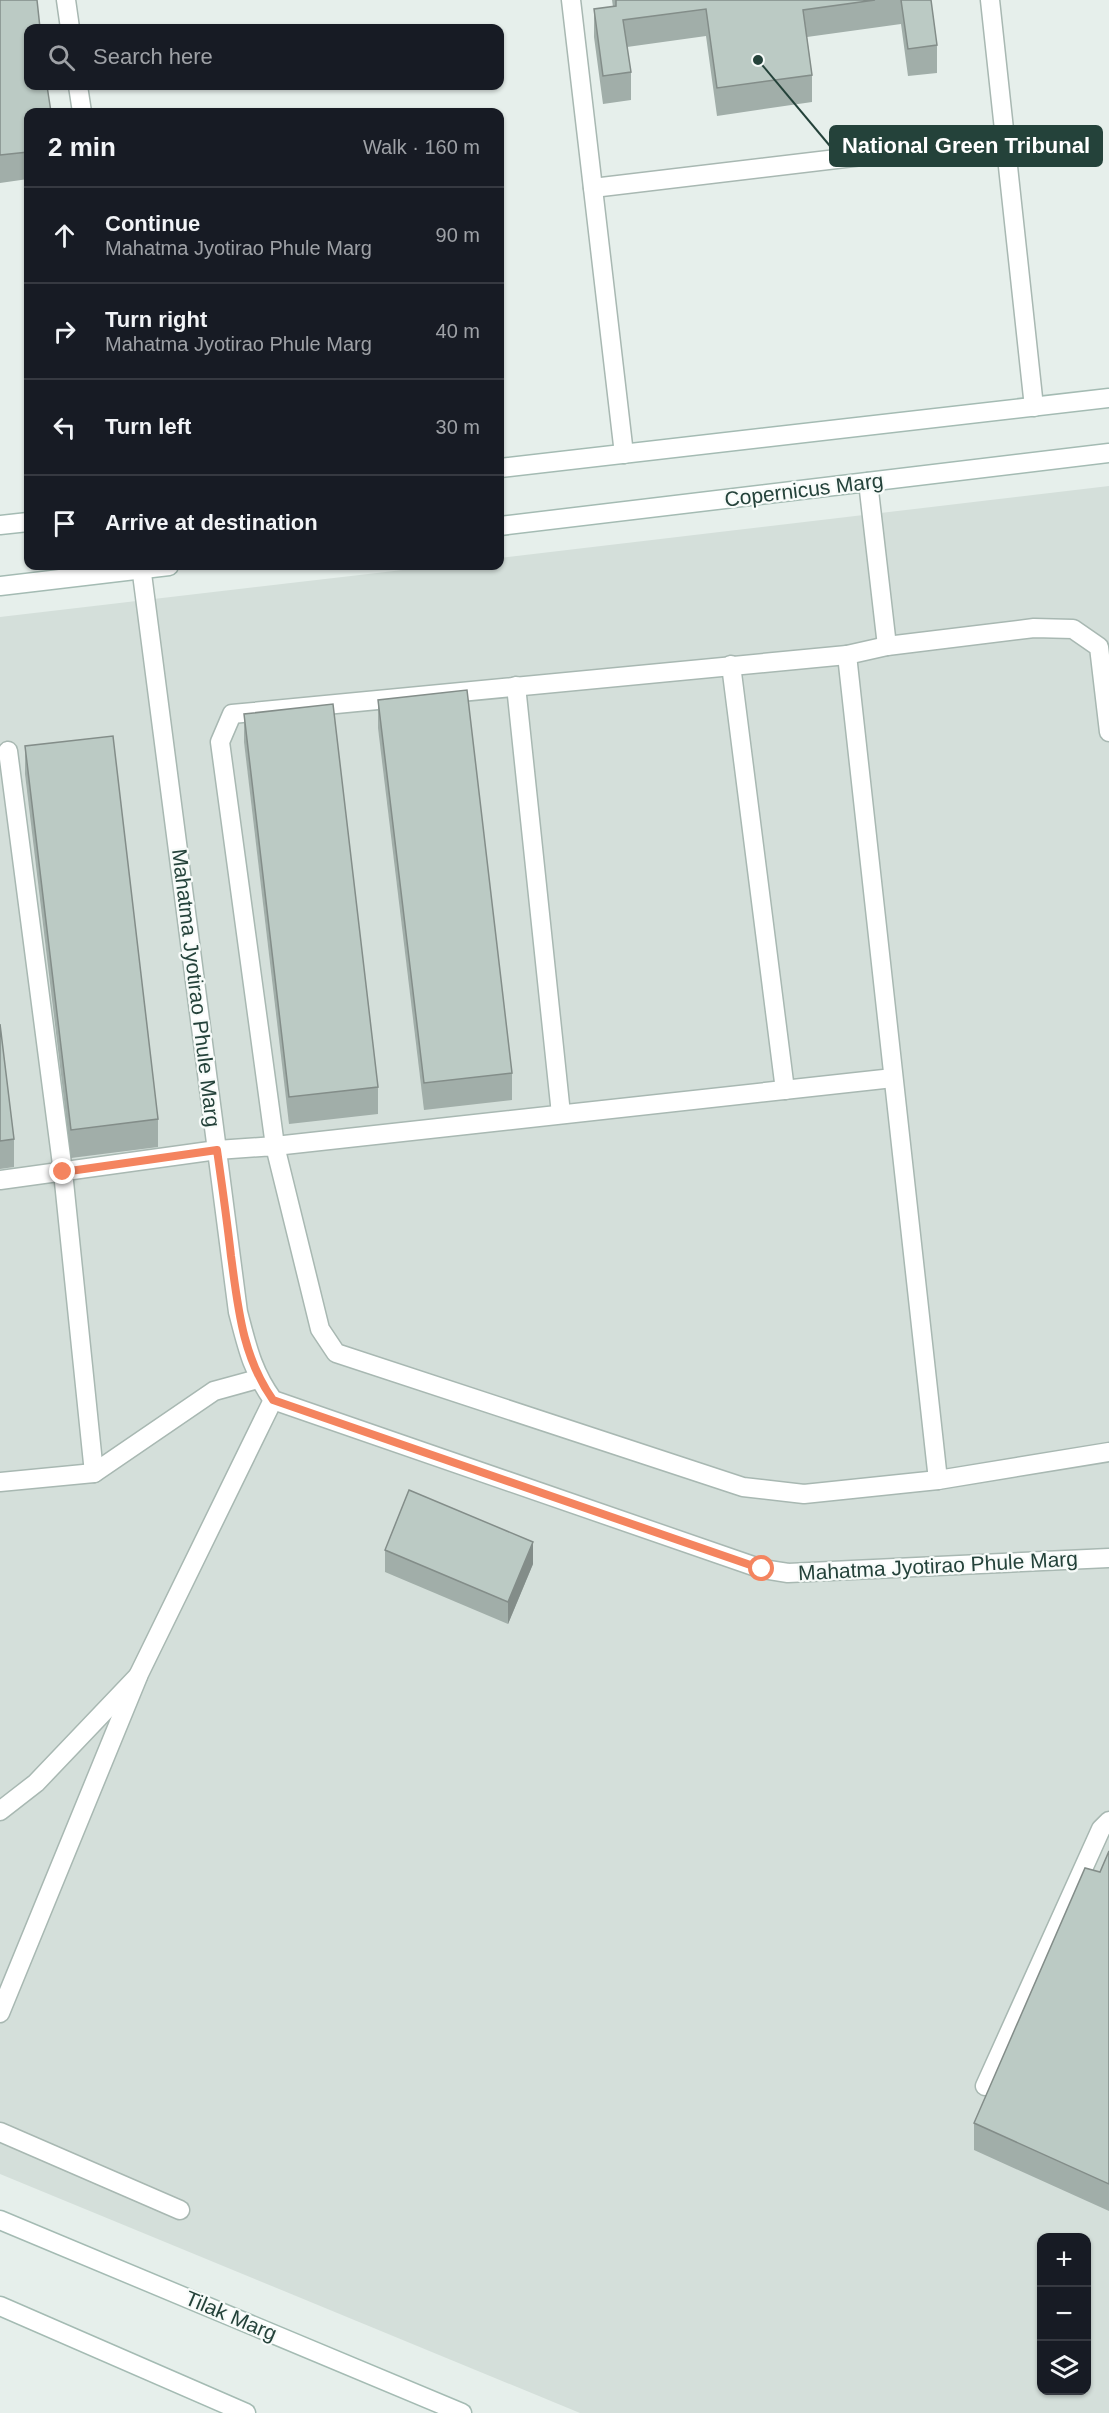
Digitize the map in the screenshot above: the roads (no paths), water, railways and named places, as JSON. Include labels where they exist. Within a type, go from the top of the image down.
[{"type":"street","points":[[66,0],[69,24]]},
{"type":"street","points":[[571,0],[624,454]]},
{"type":"street","points":[[990,0],[1034,407]]},
{"type":"street","points":[[79,90],[81,108]]},
{"type":"street","points":[[593,188],[1005,140]]},
{"type":"street","points":[[504,468],[1109,398]]},
{"type":"street","name":"Copernicus Marg","points":[[504,526],[1109,453]]},
{"type":"street","points":[[868,482],[887,646]]},
{"type":"street","points":[[0,525],[24,522]]},
{"type":"street","points":[[0,586],[119,570]]},
{"type":"street","name":"Mahatma Jyotirao Phule Marg","points":[[141,570],[238,1312],[250,1360],[258,1379],[273,1400],[762,1569],[788,1573],[1109,1558]]},
{"type":"street","points":[[1109,732],[1099,648],[1073,629],[1034,628],[887,646],[847,655],[232,714],[220,742],[275,1146],[321,1329],[336,1353],[743,1487],[804,1494],[938,1480],[1109,1452]]},
{"type":"street","points":[[847,655],[938,1480]]},
{"type":"street","points":[[731,665],[785,1090]]},
{"type":"street","points":[[516,686],[561,1114]]},
{"type":"street","points":[[30,749],[4,752],[63,1172],[94,1473]]},
{"type":"street","points":[[0,1180],[217,1150],[275,1146],[893,1078]]},
{"type":"street","points":[[0,1482],[94,1473],[214,1391],[258,1379]]},
{"type":"street","points":[[0,2013],[139,1674],[273,1400]]},
{"type":"street","points":[[0,1810],[36,1783],[139,1674]]},
{"type":"street","points":[[985,2086],[1101,1829],[1109,1821]]},
{"type":"street","points":[[0,2132],[180,2210]]},
{"type":"street","name":"Tilak Marg","points":[[0,2220],[462,2413]]},
{"type":"street","points":[[0,2306],[246,2413]]},
{"type":"place","name":"National Green Tribunal","points":[[758,60]]}]
